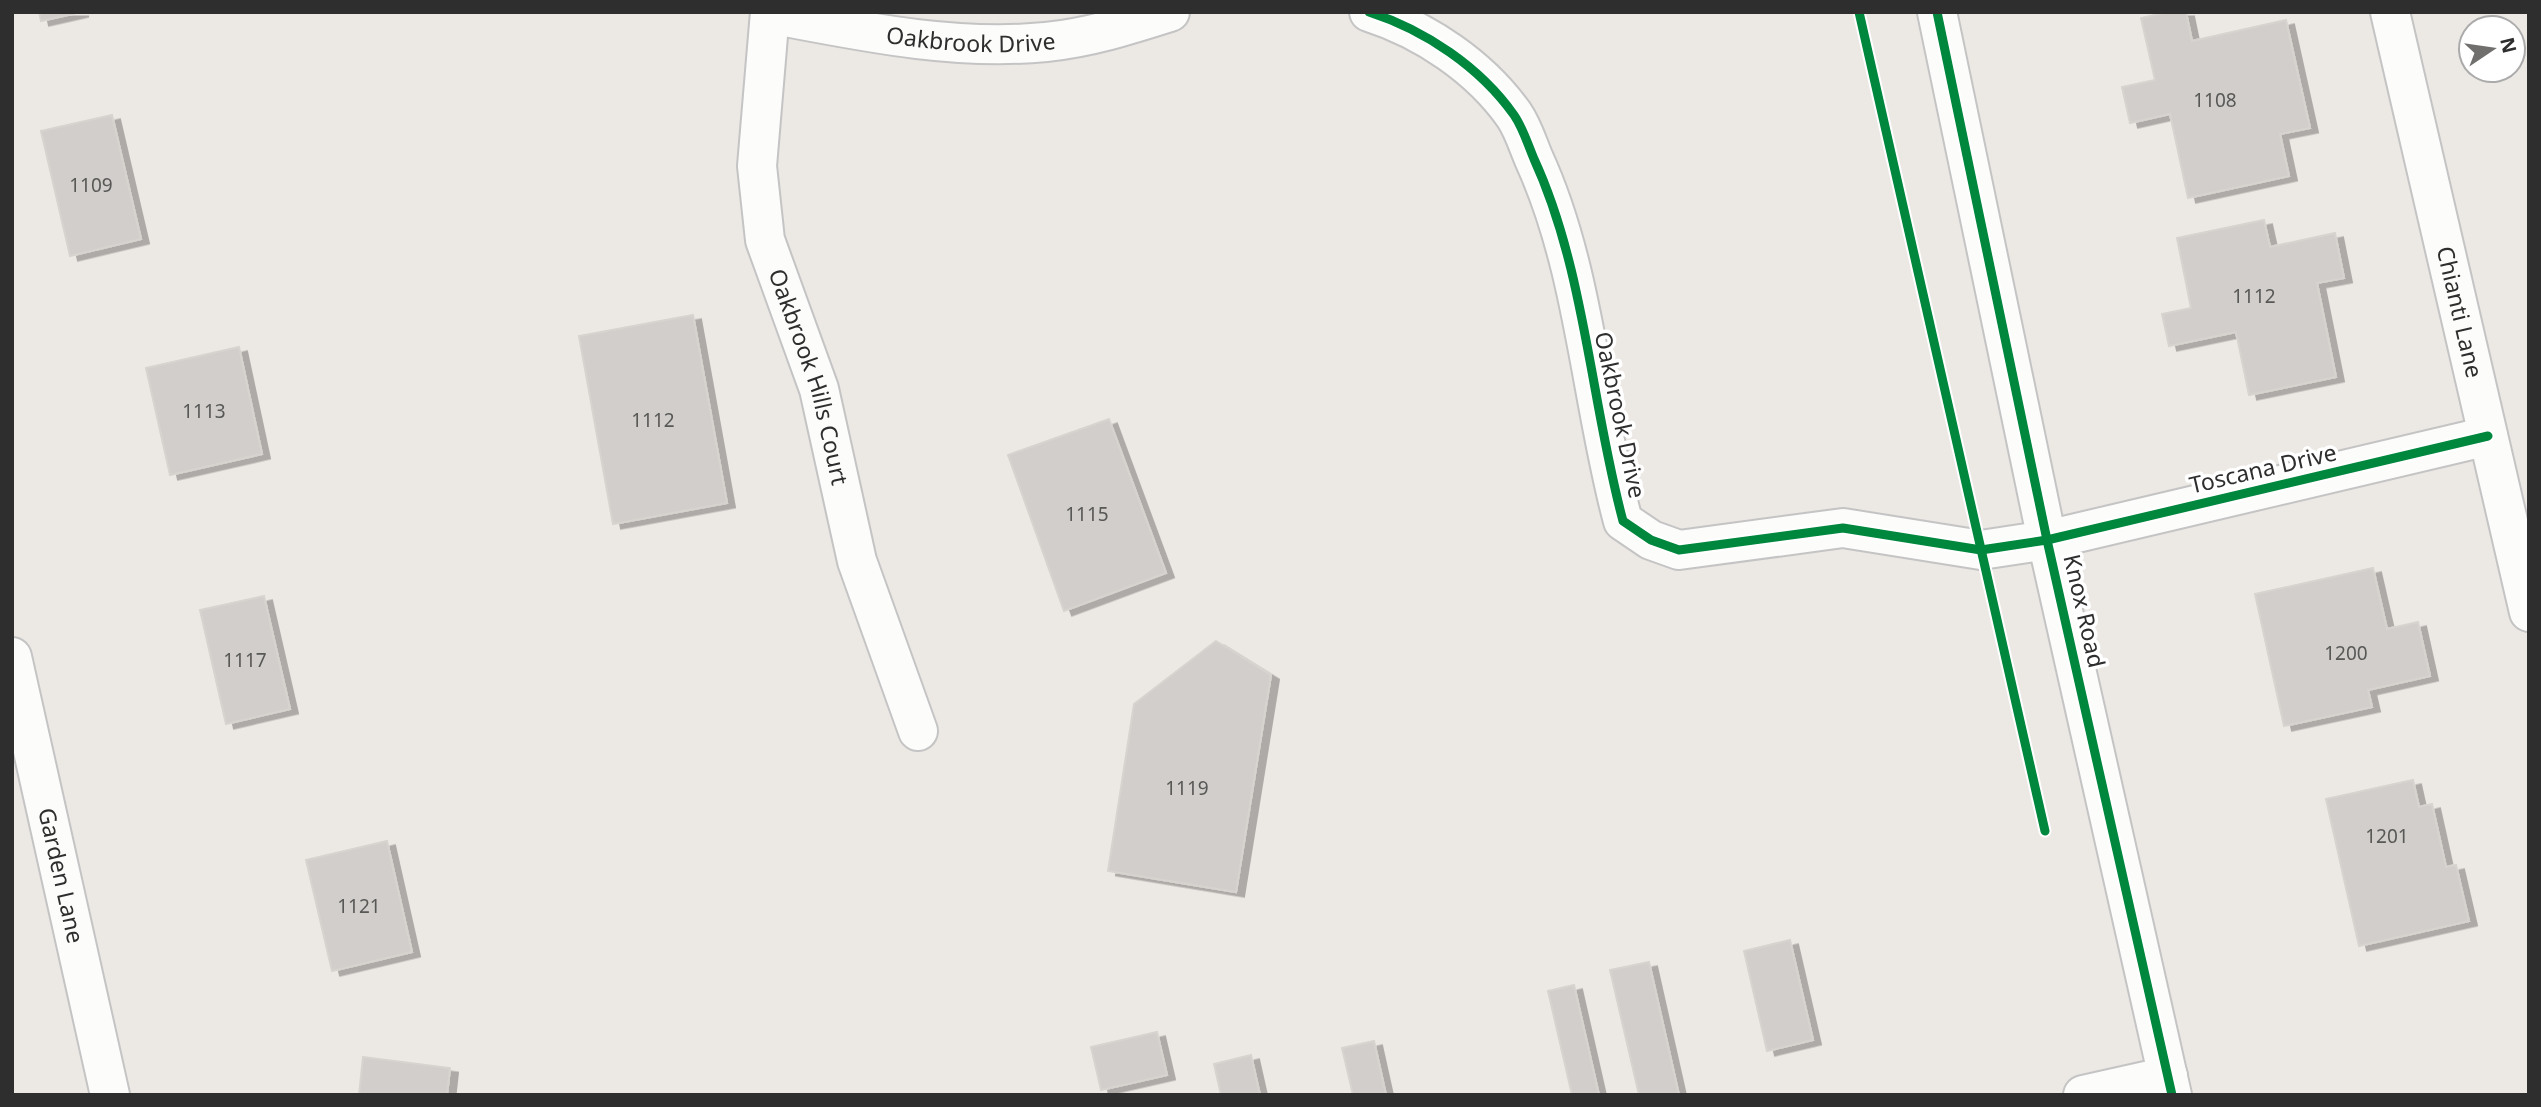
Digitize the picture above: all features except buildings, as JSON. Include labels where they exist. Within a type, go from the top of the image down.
[{"type":"street","name":"Oakbrook Drive","points":[[771,13],[912,38],[999,43],[1046,42],[1111,31],[1170,12]]},
{"type":"street","name":"Oakbrook Drive","points":[[1369,12],[1398,21],[1462,60],[1515,116],[1546,186],[1566,255],[1623,521],[1651,540],[1679,550],[1843,528],[1981,550],[2047,540]]},
{"type":"street","name":"Knox Road","points":[[1937,12],[2047,540],[2170,1085]]},
{"type":"street","name":"Chianti Lane","points":[[2390,12],[2529,612]]},
{"type":"street","name":"Oakbrook Hills Court","points":[[771,13],[757,166],[765,240],[819,389],[857,562],[918,731]]},
{"type":"street","name":"Toscana Drive","points":[[2047,540],[2488,436]]},
{"type":"street","name":"Garden Lane","points":[[12,657],[110,1095]]},
{"type":"street","points":[[2083,1095],[2170,1085]]},
{"type":"cycle path","points":[[1369,12],[1410,29],[1450,52],[1485,81],[1520,125],[1551,202],[1565,246],[1623,521],[1651,540],[1679,550],[1843,528],[1981,550],[2047,540],[2488,436]]},
{"type":"cycle path","points":[[1859,12],[2045,831]]},
{"type":"cycle path","points":[[1937,12],[2047,540],[2172,1095]]}]
